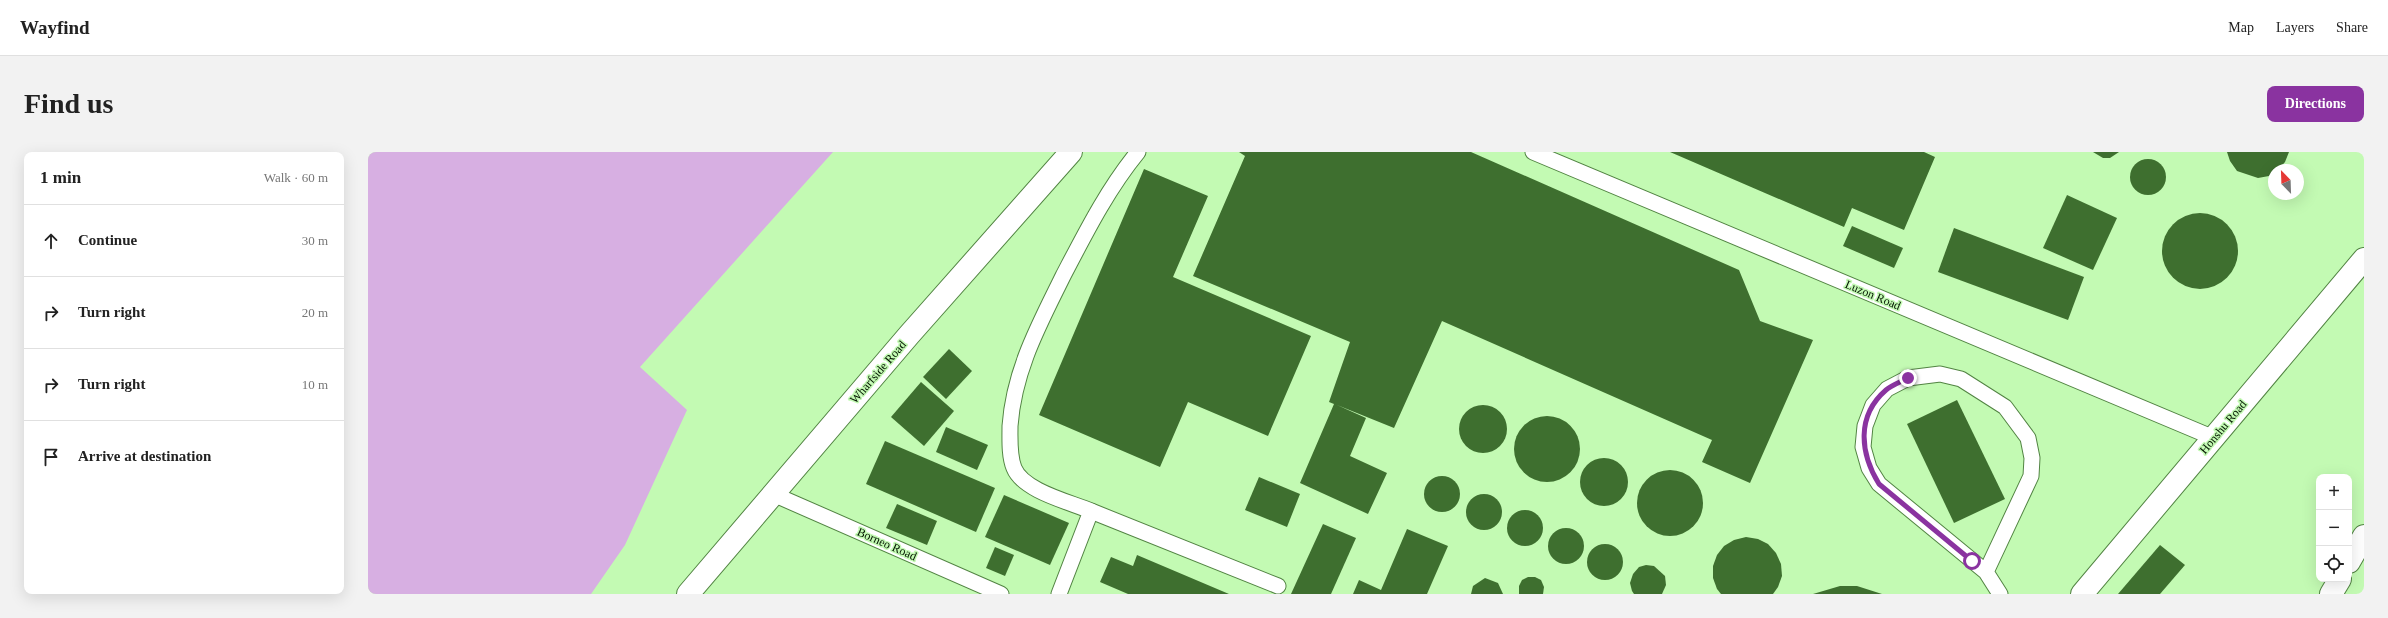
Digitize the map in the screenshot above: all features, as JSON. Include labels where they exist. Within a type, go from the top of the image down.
[{"type":"street","name":"Wharfside Road","points":[[688,594],[773,494],[1071,152]]},
{"type":"street","name":"Honshu Road","points":[[2082,594],[2364,259]]},
{"type":"street","points":[[2352,557],[2364,536]]},
{"type":"street","points":[[2331,594],[2338,582]]},
{"type":"lane","points":[[1138,152],[1100,204],[1029,344],[1016,382],[1012,407],[1009,442],[1014,468],[1022,480],[1032,487],[1278,586]]},
{"type":"lane","name":"Luzon Road","points":[[1533,152],[2214,438]]},
{"type":"lane","points":[[1986,572],[2031,476],[2032,458],[2028,438],[2005,407],[1961,379],[1940,374],[1908,378],[1887,389],[1873,405],[1865,426],[1863,447],[1869,468],[1879,484],[1986,572],[2000,594]]},
{"type":"lane","name":"Borneo Road","points":[[773,494],[1001,594]]},
{"type":"lane","points":[[1059,594],[1091,511]]},
{"type":"shaded area","points":[[368,152],[833,152],[640,367],[687,410],[625,545],[591,594],[368,594]]},
{"type":"building","points":[[1239,152],[1471,152],[1739,270],[1760,321],[1813,340],[1750,483],[1702,462],[1712,440],[1442,321],[1394,428],[1337,405],[1366,418],[1350,456],[1387,473],[1368,514],[1300,483],[1334,404],[1329,402],[1350,342],[1193,276],[1245,156]]},
{"type":"building","points":[[1670,152],[1924,152],[1935,157],[1904,230],[1852,208],[1844,227]]},
{"type":"building","points":[[2093,152],[2119,152],[2110,158],[2103,158]]},
{"type":"building","points":[[2227,152],[2289,152],[2283,164],[2268,164],[2268,176],[2258,178],[2237,171],[2230,161]]},
{"type":"building","points":[[2148,159],[2158,162],[2163,167],[2166,177],[2163,187],[2158,192],[2148,195],[2138,192],[2133,187],[2130,177],[2133,167],[2138,162]]},
{"type":"building","points":[[1144,169],[1208,196],[1173,277],[1311,336],[1268,436],[1188,402],[1160,467],[1039,415]]},
{"type":"building","points":[[2067,195],[2117,218],[2093,270],[2043,248]]},
{"type":"building","points":[[2200,213],[2215,216],[2227,224],[2235,236],[2238,251],[2235,266],[2227,278],[2215,286],[2200,289],[2185,286],[2173,278],[2165,266],[2162,251],[2165,236],[2173,224],[2185,216]]},
{"type":"building","points":[[1852,226],[1903,248],[1894,268],[1843,246]]},
{"type":"building","points":[[1954,228],[2084,277],[2068,320],[1938,272]]},
{"type":"building","points":[[949,349],[972,371],[946,399],[923,377]]},
{"type":"building","points":[[921,382],[954,411],[924,446],[891,417]]},
{"type":"building","points":[[1957,400],[2005,499],[1954,523],[1907,424]]},
{"type":"building","points":[[1478,405],[1488,405],[1500,412],[1507,424],[1507,434],[1500,446],[1488,453],[1478,453],[1470,449],[1463,442],[1459,434],[1459,424],[1463,416],[1470,409]]},
{"type":"building","points":[[1547,416],[1560,419],[1570,426],[1577,436],[1580,449],[1577,462],[1570,472],[1560,479],[1547,482],[1534,479],[1524,472],[1517,462],[1514,449],[1517,436],[1524,426],[1534,419]]},
{"type":"building","points":[[946,427],[988,445],[977,470],[936,452]]},
{"type":"building","points":[[885,441],[995,488],[976,532],[866,484]]},
{"type":"building","points":[[1599,458],[1609,458],[1621,465],[1628,477],[1628,487],[1621,499],[1609,506],[1599,506],[1591,502],[1584,495],[1580,487],[1580,477],[1584,469],[1591,462]]},
{"type":"building","points":[[1670,470],[1682,473],[1693,480],[1700,491],[1703,503],[1700,515],[1693,526],[1682,533],[1670,536],[1658,533],[1647,526],[1640,515],[1637,503],[1640,491],[1647,480],[1658,473]]},
{"type":"building","points":[[1442,476],[1452,479],[1457,484],[1460,494],[1457,504],[1452,509],[1442,512],[1432,509],[1427,504],[1424,494],[1427,484],[1432,479]]},
{"type":"building","points":[[1259,477],[1300,494],[1287,527],[1245,510]]},
{"type":"building","points":[[1484,494],[1494,497],[1499,502],[1502,512],[1499,522],[1494,527],[1484,530],[1474,527],[1469,522],[1466,512],[1469,502],[1474,497]]},
{"type":"building","points":[[1004,495],[1069,523],[1050,565],[985,537]]},
{"type":"building","points":[[897,504],[937,521],[927,545],[886,528]]},
{"type":"building","points":[[1525,510],[1538,515],[1543,528],[1538,541],[1525,546],[1512,541],[1507,528],[1512,515]]},
{"type":"building","points":[[1323,524],[1356,538],[1331,594],[1291,594]]},
{"type":"building","points":[[1566,528],[1576,531],[1581,536],[1584,546],[1581,556],[1576,561],[1566,564],[1556,561],[1551,556],[1548,546],[1551,536],[1556,531]]},
{"type":"building","points":[[1407,529],[1448,546],[1427,594],[1353,594],[1359,580],[1381,590]]},
{"type":"building","points":[[1746,537],[1758,539],[1768,544],[1776,553],[1781,564],[1782,576],[1778,587],[1773,594],[1721,594],[1717,589],[1713,578],[1713,566],[1717,555],[1724,546],[1734,540]]},
{"type":"building","points":[[1605,544],[1618,549],[1623,562],[1618,575],[1605,580],[1592,575],[1587,562],[1592,549]]},
{"type":"building","points":[[2160,545],[2185,565],[2160,594],[2118,594]]},
{"type":"building","points":[[995,547],[1014,555],[1005,576],[986,568]]},
{"type":"building","points":[[1137,555],[1229,594],[1128,594],[1100,582],[1111,557],[1133,566]]},
{"type":"building","points":[[1646,565],[1654,566],[1665,576],[1666,585],[1662,594],[1634,594],[1632,591],[1630,583],[1633,574],[1639,567]]},
{"type":"building","points":[[1528,577],[1535,577],[1541,580],[1544,587],[1543,594],[1519,594],[1519,586],[1522,580]]},
{"type":"building","points":[[1485,578],[1498,583],[1503,594],[1471,594],[1473,586]]},
{"type":"building","points":[[1840,586],[1857,586],[1882,594],[1813,594]]},
{"type":"route","points":[[1908,378],[1887,389],[1873,405],[1865,426],[1863,447],[1869,468],[1879,484],[1972,561]]}]
